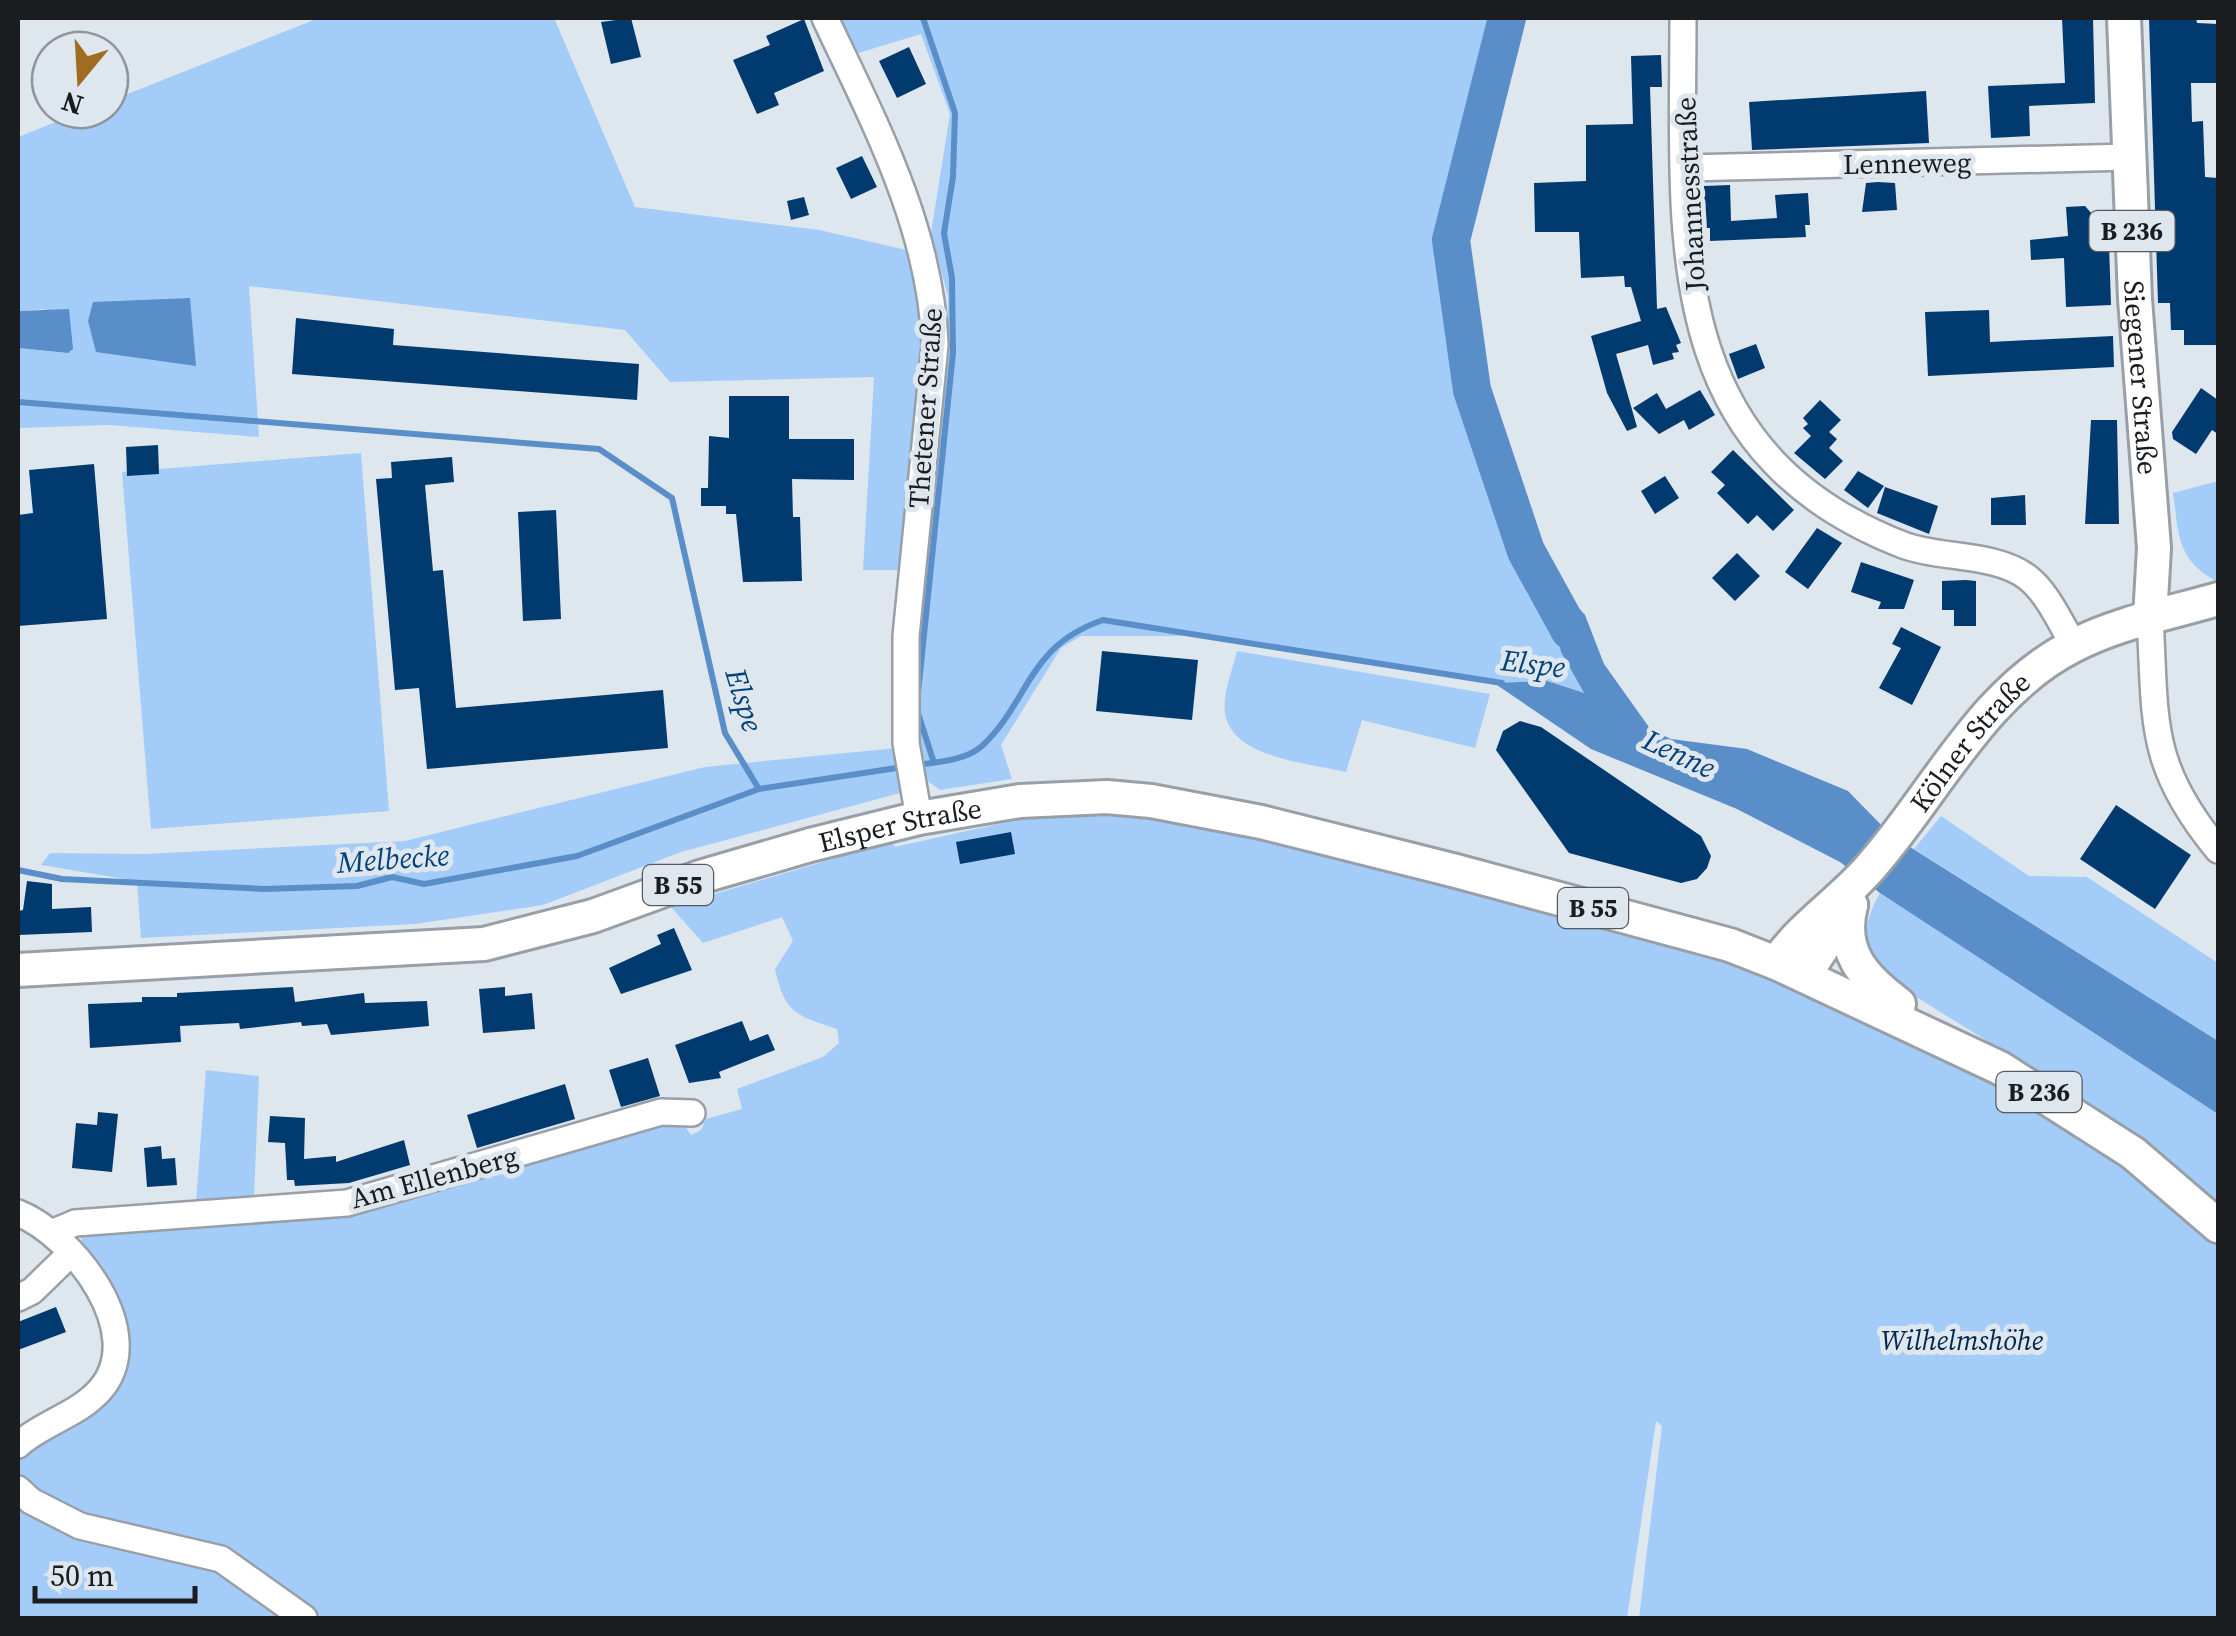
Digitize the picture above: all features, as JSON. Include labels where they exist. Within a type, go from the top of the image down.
[{"type":"main road","name":"Siegener Straße","points":[[2124,18],[2144,444],[2154,548],[2150,618]]},
{"type":"main road","name":"Kölner Straße","points":[[1776,963],[1829,941],[1867,872],[1976,732],[2038,668],[2074,645],[2150,618],[2218,600]]},
{"type":"main road","name":"Elsper Straße","points":[[18,970],[484,944],[593,916],[700,877],[810,845],[916,803],[1065,798],[1179,805],[1437,866],[1730,946],[1776,963]]},
{"type":"main road","points":[[1867,872],[1850,906],[1847,922],[1829,941],[1870,982],[1942,1038]]},
{"type":"main road","name":"B 236","points":[[1776,963],[2000,1068],[2133,1153],[2218,1226]]},
{"type":"street","name":"Thetener Straße","points":[[825,18],[908,204],[934,296],[935,344],[906,636],[906,743],[916,803]]},
{"type":"street","name":"Johannesstraße","points":[[1683,18],[1686,232],[1700,331],[1724,397],[1758,447],[1813,496],[1877,534],[1938,556],[2002,566],[2025,576],[2042,593],[2074,645]]},
{"type":"street","name":"Lenneweg","points":[[1685,168],[2130,157]]},
{"type":"street","points":[[2150,618],[2152,708],[2163,762],[2218,850]]},
{"type":"street","name":"Am Ellenberg","points":[[52,1233],[75,1223],[347,1202],[661,1112],[692,1113]]},
{"type":"street","points":[[18,1213],[52,1233],[96,1285],[112,1312],[118,1354],[108,1378],[88,1402],[34,1431],[18,1445]]},
{"type":"street","points":[[18,1298],[32,1291],[69,1255]]},
{"type":"street","points":[[18,1489],[31,1502],[80,1526],[221,1559],[304,1618]]},
{"type":"green space","points":[[319,18],[554,18],[635,207],[819,230],[911,251],[924,317],[901,570],[863,570],[874,377],[670,382],[625,330],[249,286],[259,437],[109,425],[18,428],[18,348],[67,353],[45,309],[18,311],[18,137],[36,130],[130,130],[130,93]]},
{"type":"green space","points":[[834,18],[1515,18],[1451,223],[1466,335],[1541,566],[1561,652],[1585,695],[1547,681],[1493,683],[1192,636],[1081,636],[1061,648],[1001,745],[1012,779],[940,790],[925,779],[917,669],[919,612],[948,333],[948,296],[931,233],[950,114],[921,34],[852,55]]},
{"type":"green space","points":[[361,453],[389,811],[151,829],[122,472]]},
{"type":"green space","points":[[2218,481],[2216,581],[2186,554],[2173,493]]},
{"type":"green space","points":[[1237,651],[1490,694],[1475,748],[1362,720],[1346,772],[1257,750],[1231,728],[1225,713],[1226,690]]},
{"type":"green space","points":[[897,748],[900,793],[681,852],[543,905],[415,924],[141,938],[137,881],[41,865],[50,853],[144,854],[405,841],[705,767]]},
{"type":"green space","name":"Wilhelmshöhe","points":[[1136,813],[1202,824],[1360,863],[1835,993],[2021,1084],[2218,1241],[2218,1618],[1639,1618],[1662,1426],[1656,1421],[1627,1618],[18,1618],[18,1447],[116,1378],[82,1254],[81,1232],[218,1221],[660,1122],[684,1125],[691,1135],[701,1130],[706,1119],[742,1109],[737,1089],[823,1057],[839,1043],[837,1029],[794,1010],[783,995],[775,969],[793,941],[782,917],[703,943],[671,907],[893,841],[894,847],[1030,817]]},
{"type":"green space","points":[[1941,816],[2029,876],[2087,877],[2218,963],[2218,1041],[1914,849]]},
{"type":"green space","points":[[1880,893],[2218,1114],[2218,1209],[2087,1103],[1889,980],[1867,939],[1869,918]]},
{"type":"green space","points":[[206,1070],[259,1076],[254,1196],[196,1202]]},
{"type":"water","points":[[190,298],[196,366],[96,352],[88,321],[93,302]]},
{"type":"water","points":[[69,309],[73,349],[68,353],[18,348],[18,311]]},
{"type":"water","points":[[1541,566],[1585,615],[1604,664],[1651,730],[1671,739],[1747,749],[1848,791],[1891,835],[2218,1041],[2218,1114],[1880,893],[1840,862],[1737,809],[1591,749],[1494,683],[1547,681],[1584,693],[1561,652]]},
{"type":"building","points":[[631,18],[641,57],[611,64],[601,22]]},
{"type":"building","points":[[2062,18],[2093,18],[2095,103],[2029,106],[2030,136],[1991,138],[1988,86],[2065,83]]},
{"type":"building","points":[[2149,18],[2196,18],[2197,23],[2218,24],[2218,83],[2191,83],[2192,122],[2203,121],[2205,177],[2218,178],[2218,345],[2184,345],[2184,330],[2171,330],[2170,303],[2158,303]]},
{"type":"building","points":[[804,19],[824,71],[774,93],[779,105],[757,114],[733,60],[770,45],[766,36]]},
{"type":"building","points":[[909,47],[926,84],[897,98],[879,61]]},
{"type":"building","points":[[1661,55],[1662,87],[1650,87],[1657,309],[1666,307],[1681,343],[1676,345],[1679,352],[1672,353],[1674,359],[1653,365],[1648,345],[1616,354],[1637,427],[1627,431],[1607,393],[1591,336],[1641,321],[1631,287],[1625,287],[1624,276],[1581,278],[1579,232],[1535,232],[1534,183],[1586,181],[1586,125],[1633,124],[1631,56]]},
{"type":"building","points":[[1926,91],[1929,143],[1752,150],[1749,102]]},
{"type":"building","points":[[862,156],[877,187],[851,199],[836,168]]},
{"type":"building","points":[[1866,183],[1895,183],[1897,210],[1862,212]]},
{"type":"building","points":[[1730,185],[1731,221],[1777,218],[1775,195],[1808,193],[1810,225],[1805,225],[1806,237],[1710,241],[1710,228],[1704,228],[1704,186]]},
{"type":"building","points":[[804,197],[809,215],[791,220],[787,201]]},
{"type":"building","points":[[2085,206],[2092,214],[2108,214],[2111,305],[2066,307],[2064,258],[2031,260],[2030,240],[2068,236],[2066,207]]},
{"type":"building","points":[[1989,310],[1990,342],[2113,336],[2114,367],[1928,376],[1925,312]]},
{"type":"building","points":[[296,318],[394,329],[393,345],[639,364],[637,400],[292,374]]},
{"type":"building","points":[[1756,344],[1765,368],[1738,379],[1729,354]]},
{"type":"building","points":[[2201,388],[2218,400],[2218,434],[2212,430],[2196,454],[2173,439],[2172,432]]},
{"type":"building","points":[[1700,390],[1715,415],[1689,430],[1684,420],[1659,434],[1633,408],[1657,393],[1666,409]]},
{"type":"building","points":[[729,396],[789,396],[789,439],[854,439],[854,480],[792,479],[793,517],[800,517],[802,581],[743,582],[736,514],[726,514],[726,506],[701,506],[701,488],[708,488],[709,436],[729,438]]},
{"type":"building","points":[[1820,400],[1841,420],[1829,432],[1837,439],[1829,448],[1843,461],[1825,479],[1794,453],[1811,436],[1803,428],[1808,424],[1803,418]]},
{"type":"building","points":[[2091,420],[2117,420],[2119,524],[2085,524]]},
{"type":"building","points":[[158,445],[159,474],[127,476],[126,447]]},
{"type":"building","points":[[1733,450],[1794,510],[1773,531],[1757,515],[1748,524],[1717,493],[1725,485],[1711,472]]},
{"type":"building","points":[[452,457],[454,482],[425,485],[433,571],[443,570],[456,708],[663,690],[668,748],[427,769],[419,688],[395,690],[376,479],[392,478],[391,462]]},
{"type":"building","points":[[94,464],[107,619],[18,626],[18,515],[33,513],[29,470]]},
{"type":"building","points":[[1858,471],[1884,486],[1868,508],[1844,490]]},
{"type":"building","points":[[1665,476],[1679,498],[1655,514],[1641,491]]},
{"type":"building","points":[[1885,487],[1938,506],[1929,534],[1877,513]]},
{"type":"building","points":[[2025,495],[2026,525],[1991,525],[1991,498]]},
{"type":"building","points":[[556,510],[561,619],[523,621],[518,512]]},
{"type":"building","points":[[1817,528],[1842,543],[1808,589],[1785,572]]},
{"type":"building","points":[[1737,553],[1760,576],[1735,601],[1712,578]]},
{"type":"building","points":[[1861,562],[1914,580],[1904,609],[1878,609],[1881,602],[1851,592]]},
{"type":"building","points":[[1942,581],[1976,581],[1976,626],[1954,626],[1954,610],[1942,610]]},
{"type":"building","points":[[1901,627],[1941,647],[1912,705],[1879,688],[1901,648],[1892,644]]},
{"type":"building","points":[[1102,651],[1198,660],[1192,720],[1096,711]]},
{"type":"building","points":[[1520,721],[1541,727],[1701,836],[1711,856],[1707,868],[1697,879],[1681,883],[1569,853],[1496,750],[1503,731]]},
{"type":"building","points":[[2116,805],[2191,855],[2155,909],[2080,859]]},
{"type":"building","points":[[1011,832],[1015,854],[960,864],[956,842]]},
{"type":"building","points":[[27,881],[52,884],[52,909],[91,907],[92,932],[18,935],[18,911],[23,910]]},
{"type":"building","points":[[674,928],[692,970],[621,994],[609,968],[661,944],[657,935]]},
{"type":"building","points":[[293,987],[295,1002],[364,993],[365,1003],[427,1001],[429,1026],[331,1035],[327,1024],[302,1026],[301,1022],[240,1029],[239,1023],[180,1026],[181,1042],[90,1048],[88,1004],[142,1002],[142,997],[177,997],[177,993]]},
{"type":"building","points":[[505,987],[505,996],[532,993],[535,1029],[483,1033],[479,989]]},
{"type":"building","points":[[742,1021],[750,1041],[768,1034],[775,1050],[719,1072],[721,1078],[689,1083],[675,1045]]},
{"type":"building","points":[[648,1058],[660,1096],[621,1107],[609,1070]]},
{"type":"building","points":[[565,1084],[575,1119],[477,1148],[467,1115]]},
{"type":"building","points":[[98,1112],[118,1114],[112,1172],[72,1168],[76,1123],[97,1125]]},
{"type":"building","points":[[270,1116],[305,1118],[304,1159],[336,1156],[336,1162],[404,1140],[410,1165],[349,1183],[295,1186],[294,1180],[287,1180],[285,1143],[268,1142]]},
{"type":"building","points":[[161,1146],[162,1159],[175,1158],[177,1185],[147,1187],[144,1148]]},
{"type":"building","points":[[56,1307],[66,1332],[18,1350],[18,1322]]},
{"type":"waterway","points":[[918,693],[953,353],[952,278],[944,233],[953,177],[955,113],[923,18]]},
{"type":"waterway","name":"Lenne","points":[[1507,18],[1451,240],[1472,390],[1526,551],[1570,631]]},
{"type":"waterway","name":"Elspe","points":[[18,402],[599,449],[672,498],[725,733],[759,789],[903,767]]},
{"type":"waterway","name":"Elspe","points":[[916,765],[959,758],[982,746],[998,729],[1044,659],[1078,631],[1103,620],[1502,683]]},
{"type":"waterway","points":[[917,710],[934,763]]},
{"type":"waterway","name":"Melbecke","points":[[18,870],[62,879],[264,889],[357,886],[392,877],[424,884],[577,856],[759,789]]}]
